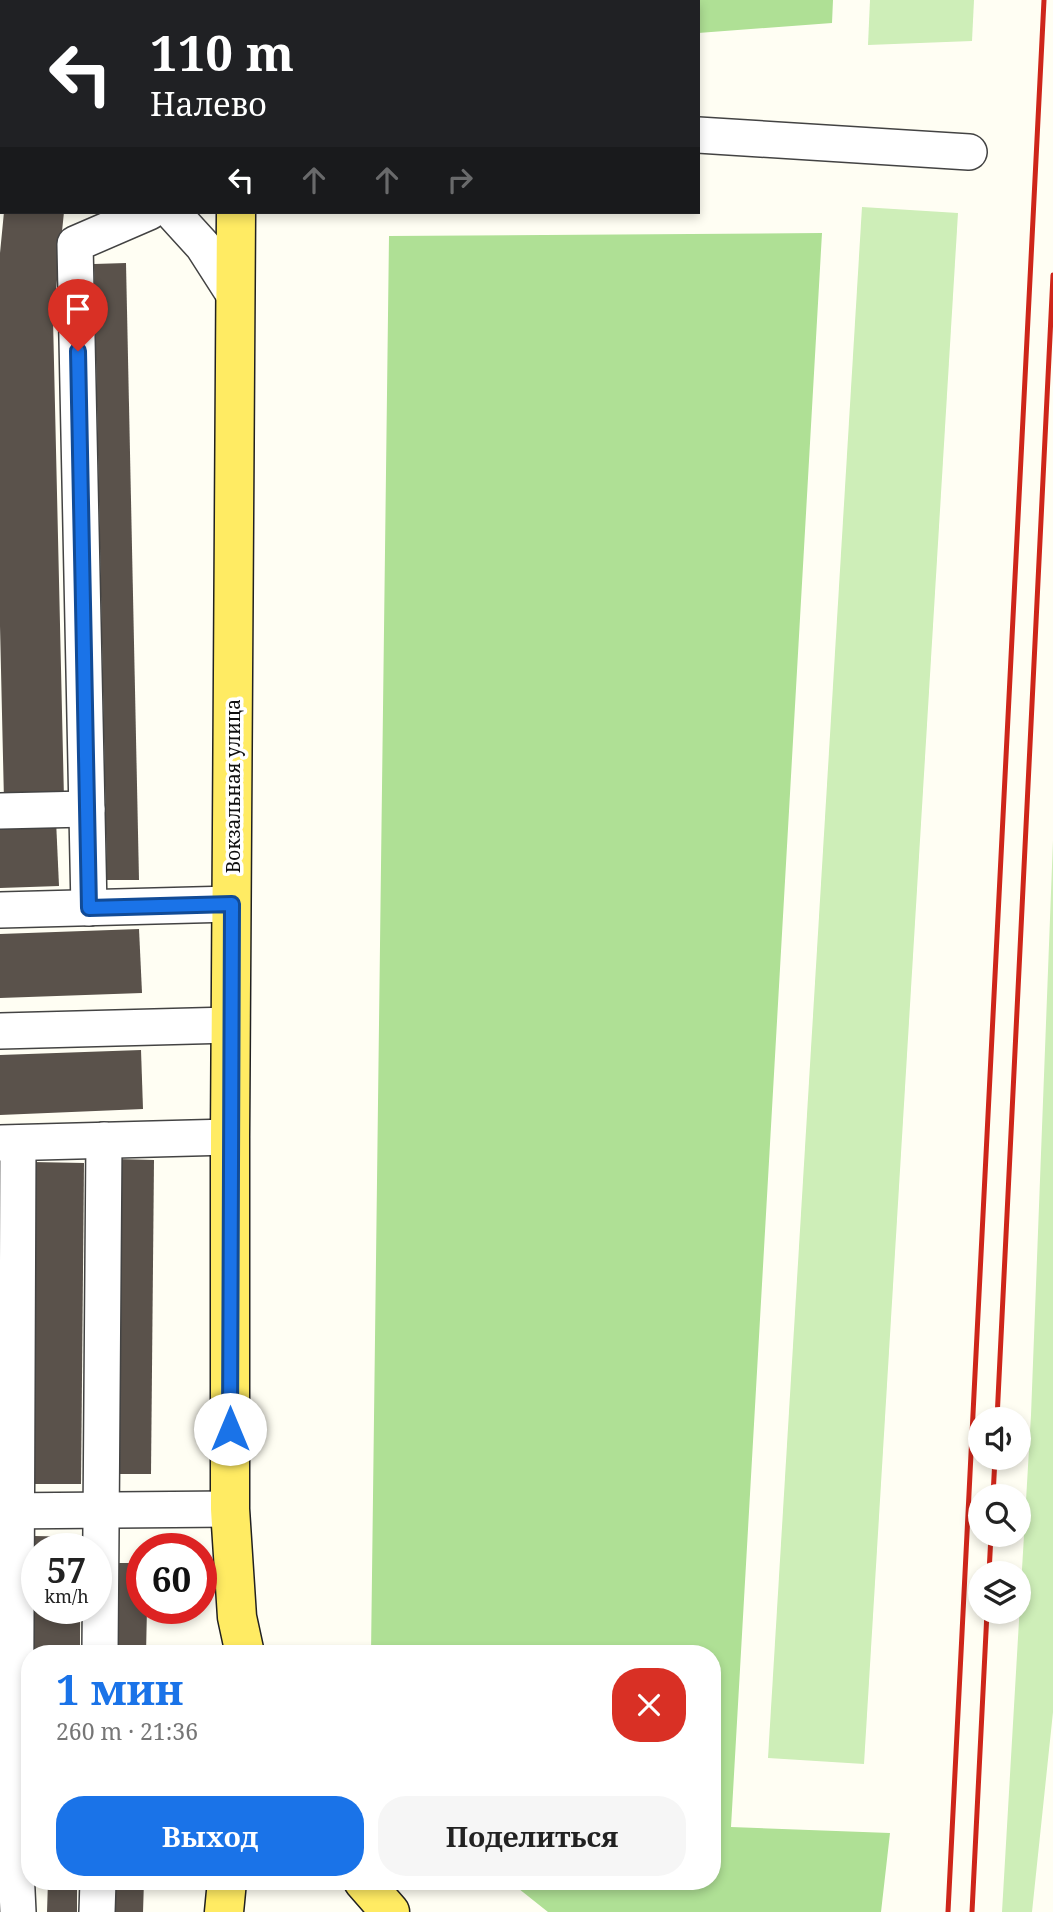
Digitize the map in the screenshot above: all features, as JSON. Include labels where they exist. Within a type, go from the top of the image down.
[{"type":"main road","name":"Вокзальная улица","points":[[236,214],[230,1509],[237,1618],[243,1645]]},
{"type":"main road","points":[[224,1912],[226,1890]]},
{"type":"main road","points":[[371,1890],[390,1912]]},
{"type":"street","points":[[700,135],[969,152]]},
{"type":"street","points":[[89,908],[75,244],[144,214]]},
{"type":"street","points":[[174,214],[203,246],[235,296]]},
{"type":"street","points":[[0,811],[87,809]]},
{"type":"street","points":[[0,910],[232,904]]},
{"type":"street","points":[[0,1031],[231,1025]]},
{"type":"street","points":[[18,1912],[8,1511],[9,1143],[230,1137]]},
{"type":"street","points":[[100,1645],[104,1140]]},
{"type":"street","points":[[8,1511],[230,1509]]},
{"type":"street","points":[[97,1912],[98,1890]]},
{"type":"green space","points":[[700,0],[833,0],[832,23],[700,33]]},
{"type":"green space","points":[[870,0],[974,0],[972,41],[868,45]]},
{"type":"green space","points":[[862,207],[958,213],[864,1764],[768,1758]]},
{"type":"green space","points":[[822,233],[731,1827],[890,1833],[881,1912],[548,1912],[520,1890],[721,1890],[721,1645],[371,1645],[389,236]]},
{"type":"green space","points":[[1053,840],[1053,1712],[1032,1912],[1002,1912],[1019,1624],[1031,1624],[1031,1561],[1022,1561],[1023,1547],[1031,1547],[1031,1484],[1027,1484],[1028,1470],[1031,1470]]},
{"type":"building","points":[[4,214],[64,214],[53,319],[64,799],[4,801],[0,626],[0,253]]},
{"type":"building","points":[[126,263],[139,880],[107,880],[94,264]]},
{"type":"building","points":[[56,820],[59,886],[0,888],[0,822]]},
{"type":"building","points":[[139,929],[142,993],[0,998],[0,934]]},
{"type":"building","points":[[141,1050],[143,1109],[0,1115],[0,1055]]},
{"type":"building","points":[[116,1159],[154,1160],[151,1474],[113,1474]]},
{"type":"building","points":[[32,1162],[84,1163],[81,1484],[29,1484]]},
{"type":"building","points":[[115,1563],[126,1563],[126,1624],[147,1624],[146,1645],[114,1645]]},
{"type":"building","points":[[33,1624],[80,1624],[80,1645],[33,1645]]},
{"type":"building","points":[[48,1890],[77,1890],[77,1912],[47,1912]]},
{"type":"building","points":[[112,1890],[144,1890],[143,1912],[112,1912]]},
{"type":"railway","points":[[948,1912],[1044,0]]},
{"type":"railway","points":[[998,1407],[1053,275]]},
{"type":"railway","points":[[994,1470],[994,1484]]},
{"type":"railway","points":[[990,1547],[990,1561]]},
{"type":"railway","points":[[972,1912],[986,1624]]},
{"type":"route","points":[[78,351],[89,908],[232,904],[230,1429]]}]
